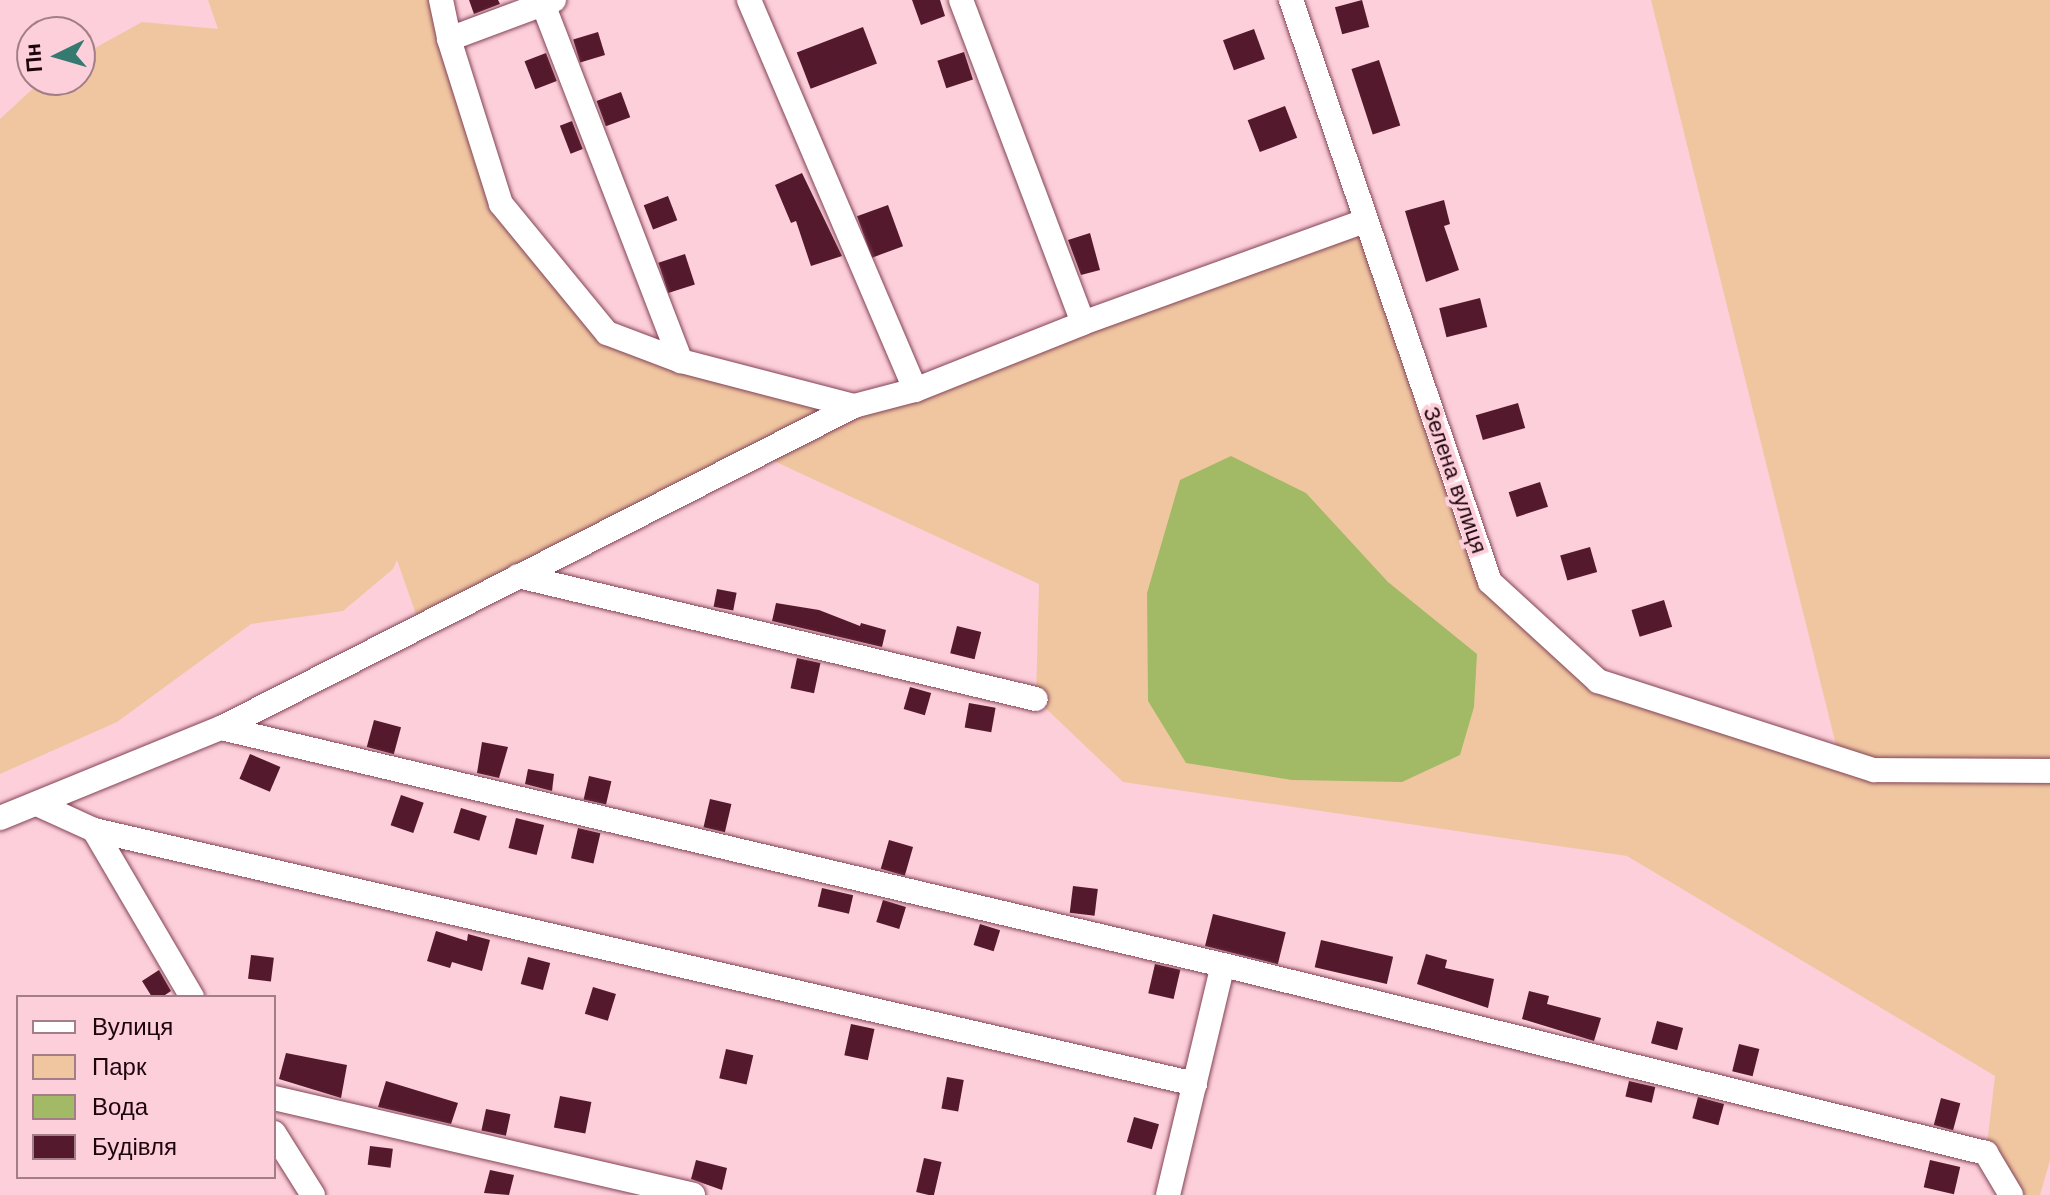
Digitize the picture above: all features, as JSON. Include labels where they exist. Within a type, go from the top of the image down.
[{"type":"street","points":[[441,0],[449,39],[501,204],[607,333],[681,361],[854,406]]},
{"type":"street","points":[[749,0],[915,390]]},
{"type":"street","points":[[961,0],[1083,323]]},
{"type":"street","name":"Зелена вулиця","points":[[1291,0],[1490,582],[1598,681],[1874,770],[2050,771]]},
{"type":"street","points":[[449,39],[549,2],[681,361]]},
{"type":"street","points":[[0,818],[221,728],[854,406],[915,390],[1083,323],[1365,221]]},
{"type":"street","points":[[518,576],[1036,699]]},
{"type":"street","points":[[221,728],[1223,965],[1986,1153],[2011,1195]]},
{"type":"street","points":[[37,804],[94,830],[1195,1084]]},
{"type":"street","points":[[94,830],[191,995]]},
{"type":"street","points":[[1168,1195],[1223,965]]},
{"type":"street","points":[[276,1098],[693,1195]]},
{"type":"street","points":[[276,1136],[313,1195]]},
{"type":"green space","points":[[208,0],[441,0],[501,204],[607,333],[853,406],[1365,221],[1490,582],[1598,681],[1839,757],[1651,0],[2050,0],[2050,1160],[2040,1195],[2011,1195],[1986,1153],[1995,1076],[1627,856],[1123,782],[1036,699],[1039,584],[759,454],[420,626],[397,560],[393,569],[343,611],[251,624],[117,722],[0,774],[0,119],[25,96],[96,96],[96,47],[142,22],[218,29]]},
{"type":"water","points":[[1231,456],[1306,493],[1388,582],[1477,654],[1474,707],[1460,755],[1402,782],[1292,780],[1186,763],[1148,701],[1147,593],[1180,480]]},
{"type":"building","points":[[469,0],[498,0],[500,4],[474,14]]},
{"type":"building","points":[[912,0],[940,0],[945,16],[921,25]]},
{"type":"building","points":[[1362,0],[1369,27],[1342,34],[1335,7]]},
{"type":"building","points":[[863,27],[877,63],[811,89],[797,52]]},
{"type":"building","points":[[1254,29],[1265,59],[1234,70],[1223,40]]},
{"type":"building","points":[[598,32],[605,55],[580,63],[573,40]]},
{"type":"building","points":[[964,52],[973,80],[946,88],[937,61]]},
{"type":"building","points":[[546,53],[557,81],[535,89],[525,61]]},
{"type":"building","points":[[1379,60],[1400,126],[1373,135],[1351,69]]},
{"type":"building","points":[[621,92],[630,117],[606,126],[597,101]]},
{"type":"building","points":[[1285,106],[1297,138],[1260,152],[1248,120]]},
{"type":"building","points":[[572,121],[583,149],[571,154],[560,126]]},
{"type":"building","points":[[802,173],[842,256],[811,266],[796,221],[791,223],[775,185]]},
{"type":"building","points":[[668,196],[677,220],[653,230],[644,205]]},
{"type":"building","points":[[1444,200],[1450,224],[1444,226],[1459,270],[1426,282],[1405,211]]},
{"type":"building","points":[[888,205],[903,246],[872,258],[857,216]]},
{"type":"building","points":[[1090,233],[1100,270],[1081,275],[1068,240]]},
{"type":"building","points":[[685,254],[695,284],[668,293],[658,263]]},
{"type":"building","points":[[1480,298],[1487,327],[1447,337],[1439,308]]},
{"type":"building","points":[[1518,403],[1525,428],[1483,440],[1476,415]]},
{"type":"building","points":[[1540,482],[1548,507],[1517,517],[1509,492]]},
{"type":"building","points":[[1590,547],[1597,572],[1567,581],[1560,556]]},
{"type":"building","points":[[717,589],[737,593],[733,610],[714,607]]},
{"type":"building","points":[[1664,600],[1672,627],[1640,637],[1631,610]]},
{"type":"building","points":[[776,603],[819,610],[860,626],[861,623],[886,630],[882,647],[772,621]]},
{"type":"building","points":[[957,626],[981,632],[974,659],[950,653]]},
{"type":"building","points":[[797,658],[820,663],[814,693],[791,688]]},
{"type":"building","points":[[910,687],[931,693],[925,715],[904,709]]},
{"type":"building","points":[[969,703],[996,708],[991,732],[965,728]]},
{"type":"building","points":[[374,720],[401,727],[394,754],[367,747]]},
{"type":"building","points":[[482,742],[508,747],[499,778],[477,773]]},
{"type":"building","points":[[250,754],[280,767],[270,792],[239,779]]},
{"type":"building","points":[[528,769],[554,774],[552,791],[525,784]]},
{"type":"building","points":[[589,776],[611,781],[606,805],[584,799]]},
{"type":"building","points":[[401,795],[424,803],[413,833],[391,825]]},
{"type":"building","points":[[710,799],[731,804],[725,832],[703,827]]},
{"type":"building","points":[[461,808],[487,816],[479,841],[453,833]]},
{"type":"building","points":[[516,818],[544,825],[537,855],[509,848]]},
{"type":"building","points":[[578,828],[600,833],[593,863],[571,858]]},
{"type":"building","points":[[889,840],[913,847],[905,876],[881,869]]},
{"type":"building","points":[[1073,886],[1098,889],[1095,916],[1070,913]]},
{"type":"building","points":[[822,888],[853,895],[849,914],[818,907]]},
{"type":"building","points":[[883,900],[906,907],[899,929],[876,922]]},
{"type":"building","points":[[1213,914],[1286,932],[1278,964],[1205,946]]},
{"type":"building","points":[[980,924],[1000,930],[994,951],[974,945]]},
{"type":"building","points":[[436,931],[467,941],[468,934],[490,940],[482,971],[452,962],[450,968],[427,961]]},
{"type":"building","points":[[1321,940],[1393,957],[1387,984],[1315,967]]},
{"type":"building","points":[[1426,954],[1447,960],[1445,968],[1494,979],[1488,1008],[1417,984]]},
{"type":"building","points":[[251,955],[274,958],[271,982],[248,979]]},
{"type":"building","points":[[528,957],[550,963],[543,990],[521,984]]},
{"type":"building","points":[[1155,964],[1180,970],[1174,999],[1148,993]]},
{"type":"building","points":[[159,970],[171,991],[165,995],[151,995],[142,981]]},
{"type":"building","points":[[593,987],[616,994],[608,1021],[585,1014]]},
{"type":"building","points":[[1529,991],[1549,996],[1547,1004],[1601,1018],[1594,1041],[1522,1019]]},
{"type":"building","points":[[1657,1021],[1683,1028],[1677,1050],[1651,1043]]},
{"type":"building","points":[[851,1024],[874,1029],[868,1060],[844,1055]]},
{"type":"building","points":[[1739,1044],[1759,1049],[1753,1076],[1732,1071]]},
{"type":"building","points":[[726,1049],[753,1055],[747,1085],[719,1078]]},
{"type":"building","points":[[286,1053],[347,1065],[341,1098],[279,1079]]},
{"type":"building","points":[[947,1077],[964,1080],[958,1111],[941,1109]]},
{"type":"building","points":[[386,1081],[458,1103],[451,1124],[378,1107]]},
{"type":"building","points":[[1629,1081],[1655,1087],[1652,1103],[1625,1097]]},
{"type":"building","points":[[560,1096],[591,1102],[585,1134],[554,1127]]},
{"type":"building","points":[[1698,1097],[1724,1104],[1718,1125],[1692,1118]]},
{"type":"building","points":[[1941,1098],[1960,1103],[1953,1130],[1934,1125]]},
{"type":"building","points":[[486,1109],[510,1114],[506,1136],[481,1131]]},
{"type":"building","points":[[1134,1117],[1159,1124],[1152,1149],[1127,1142]]},
{"type":"building","points":[[370,1146],[393,1149],[391,1168],[368,1165]]},
{"type":"building","points":[[924,1158],[942,1162],[934,1195],[916,1192]]},
{"type":"building","points":[[696,1160],[727,1168],[722,1190],[691,1179]]},
{"type":"building","points":[[1930,1160],[1960,1167],[1954,1194],[1924,1187]]},
{"type":"building","points":[[490,1170],[514,1175],[509,1195],[484,1193]]}]
